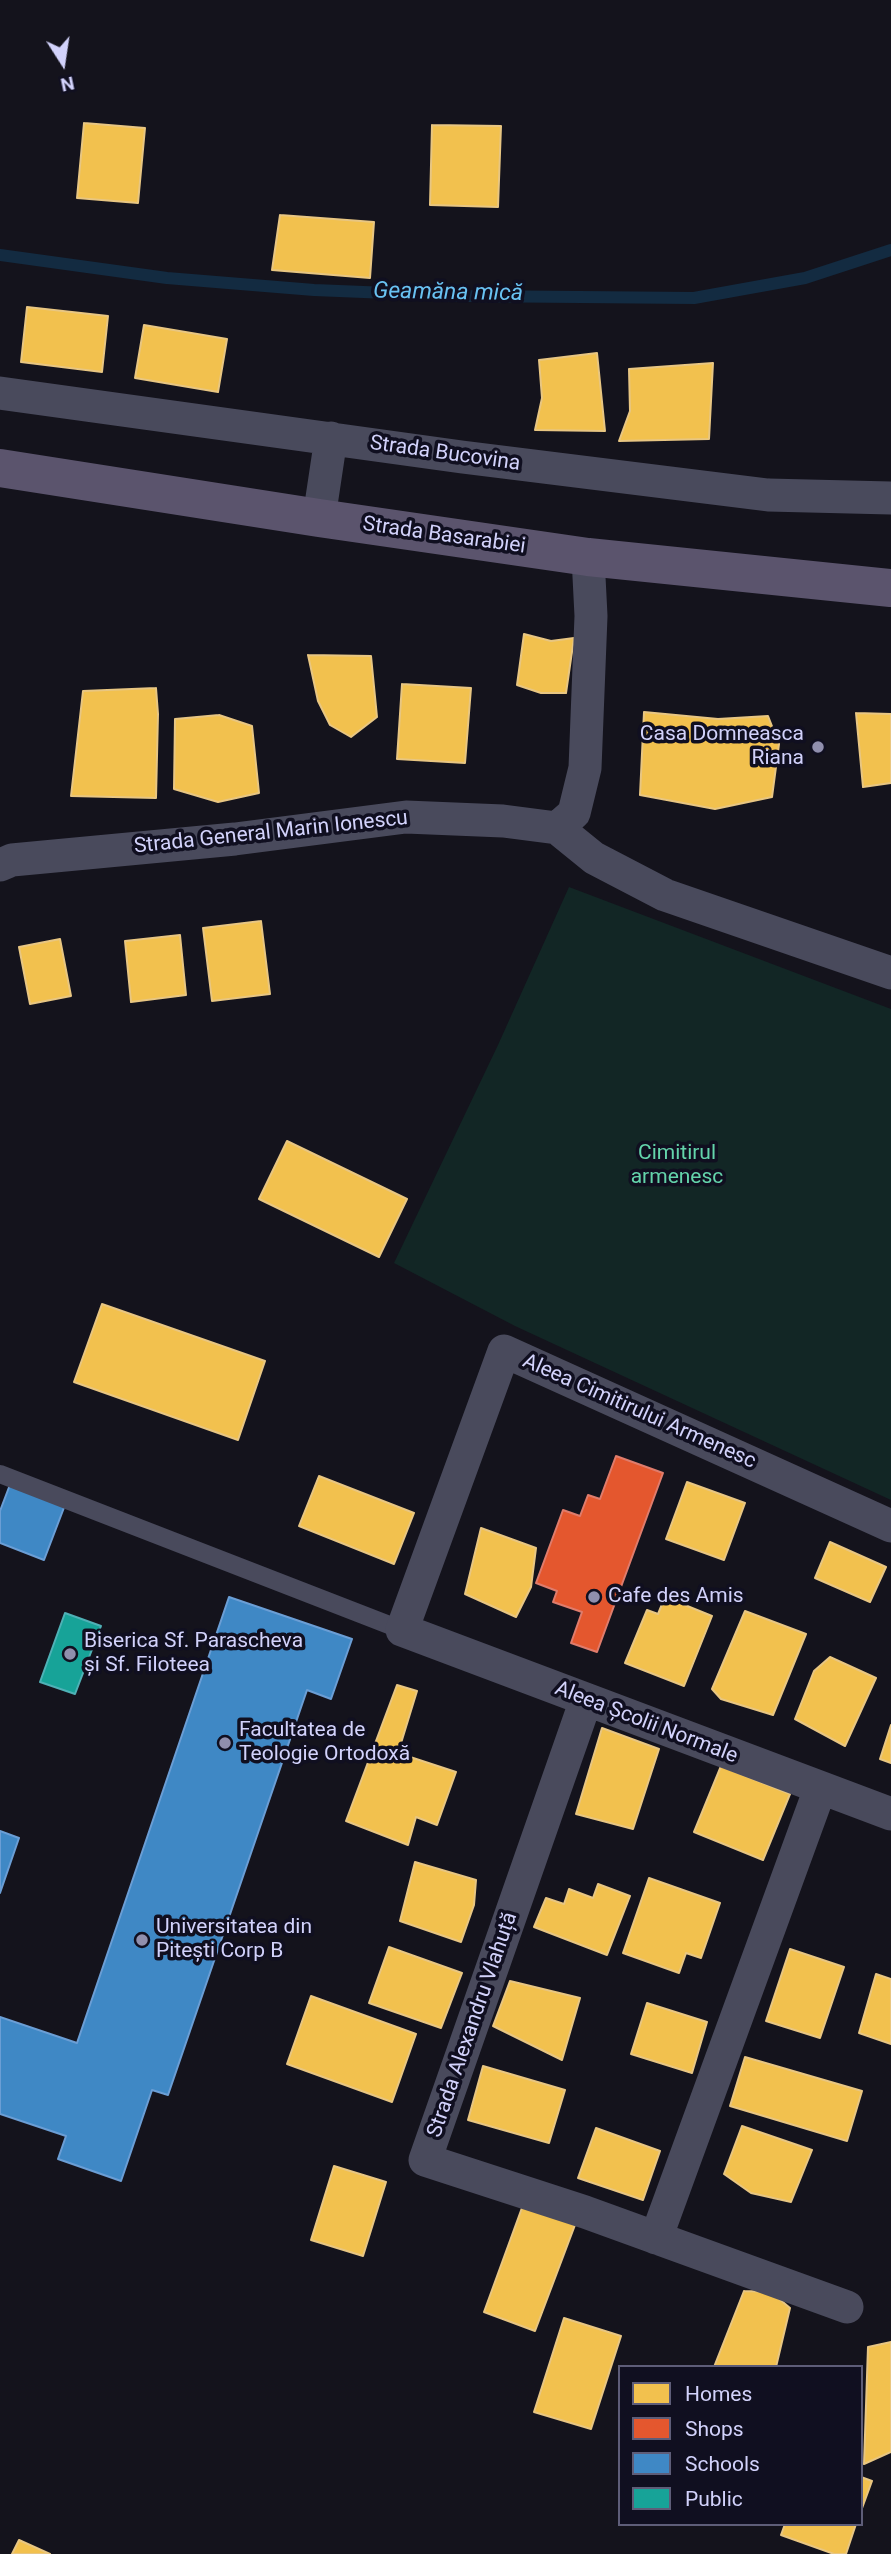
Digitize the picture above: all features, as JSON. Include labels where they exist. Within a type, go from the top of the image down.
[{"type":"main road","name":"Strada Basarabiei","points":[[0,468],[588,557],[891,588]]},
{"type":"street","name":"Strada Bucovina","points":[[0,393],[768,495],[891,498]]},
{"type":"street","points":[[318,518],[331,438]]},
{"type":"street","points":[[588,557],[592,616],[585,768],[574,813],[557,828],[594,858],[665,895],[891,973]]},
{"type":"street","name":"Strada General Marin Ionescu","points":[[4,861],[235,839],[406,817],[503,821],[557,828]]},
{"type":"street","name":"Aleea Cimitirului Armenesc","points":[[402,1630],[504,1351],[891,1526]]},
{"type":"street","name":"Aleea Școlii Normale","points":[[402,1630],[891,1814]]},
{"type":"street","name":"Strada Alexandru Vlahuță","points":[[586,1700],[425,2160],[656,2238],[847,2307]]},
{"type":"street","points":[[656,2238],[820,1789]]},
{"type":"lane","points":[[0,1474],[402,1630]]},
{"type":"green space","name":"Cimitirul armenesc","points":[[569,887],[891,1009],[891,1500],[515,1326],[394,1263],[498,1045]]},
{"type":"building: Homes","points":[[84,123],[145,128],[138,203],[77,198]]},
{"type":"building: Homes","points":[[432,125],[501,126],[498,207],[430,205]]},
{"type":"building: Homes","points":[[280,215],[374,222],[370,278],[272,270]]},
{"type":"building: Homes","points":[[27,307],[108,316],[102,372],[21,362]]},
{"type":"building: Homes","points":[[144,325],[227,339],[218,392],[135,378]]},
{"type":"building: Homes","points":[[597,353],[605,431],[535,430],[542,398],[539,360]]},
{"type":"building: Homes","points":[[713,363],[709,439],[619,441],[630,411],[629,369]]},
{"type":"building: Homes","points":[[524,634],[551,641],[574,638],[566,693],[541,693],[517,685]]},
{"type":"building: Homes","points":[[308,655],[371,656],[377,717],[351,737],[330,725],[318,701]]},
{"type":"building: Homes","points":[[402,684],[471,688],[465,763],[397,759]]},
{"type":"building: Homes","points":[[156,688],[156,798],[71,796],[83,691]]},
{"type":"building: Homes","points":[[644,712],[718,719],[768,716],[779,744],[772,797],[715,809],[640,795]]},
{"type":"building: Homes","points":[[856,713],[891,714],[891,783],[863,787]]},
{"type":"building: Homes","points":[[219,715],[252,726],[259,793],[218,802],[174,789],[175,719]]},
{"type":"building: Homes","points":[[261,921],[270,994],[212,1001],[203,928]]},
{"type":"building: Homes","points":[[180,935],[186,995],[131,1002],[125,941]]},
{"type":"building: Homes","points":[[60,939],[71,996],[30,1004],[19,947]]},
{"type":"building: Homes","points":[[287,1141],[407,1199],[379,1257],[259,1199]]},
{"type":"building: Homes","points":[[102,1304],[265,1361],[238,1440],[74,1382]]},
{"type":"building: Homes","points":[[319,1476],[414,1513],[394,1564],[299,1526]]},
{"type":"building: Homes","points":[[687,1482],[745,1503],[724,1560],[666,1539]]},
{"type":"building: Homes","points":[[481,1528],[536,1548],[531,1587],[516,1617],[465,1594]]},
{"type":"building: Homes","points":[[830,1542],[886,1567],[870,1602],[815,1578]]},
{"type":"building: Homes","points":[[665,1597],[712,1616],[684,1686],[625,1663],[647,1610],[658,1614]]},
{"type":"building: Homes","points":[[745,1611],[806,1634],[773,1715],[721,1699],[712,1689]]},
{"type":"building: Homes","points":[[830,1657],[876,1678],[845,1746],[795,1719],[814,1671]]},
{"type":"building: Homes","points":[[397,1685],[417,1691],[398,1753],[456,1772],[437,1825],[416,1817],[408,1845],[346,1821]]},
{"type":"building: Homes","points":[[891,1725],[891,1763],[880,1759]]},
{"type":"building: Homes","points":[[602,1728],[659,1749],[633,1829],[576,1814]]},
{"type":"building: Homes","points":[[721,1766],[790,1794],[763,1860],[694,1832]]},
{"type":"building: Homes","points":[[415,1862],[476,1880],[474,1905],[461,1942],[400,1921]]},
{"type":"building: Homes","points":[[649,1878],[720,1903],[701,1958],[686,1953],[679,1973],[623,1953]]},
{"type":"building: Homes","points":[[598,1884],[630,1896],[607,1955],[534,1927],[546,1898],[564,1904],[569,1889],[593,1898]]},
{"type":"building: Homes","points":[[389,1947],[462,1973],[441,2028],[369,2003]]},
{"type":"building: Homes","points":[[790,1949],[844,1967],[820,2038],[766,2021]]},
{"type":"building: Homes","points":[[876,1974],[891,1979],[891,2044],[859,2033]]},
{"type":"building: Homes","points":[[510,1981],[580,1998],[562,2060],[493,2026]]},
{"type":"building: Homes","points":[[311,1996],[416,2034],[392,2102],[287,2064]]},
{"type":"building: Homes","points":[[647,2003],[707,2022],[692,2073],[631,2054]]},
{"type":"building: Homes","points":[[745,2057],[862,2091],[847,2141],[730,2106]]},
{"type":"building: Homes","points":[[483,2066],[565,2090],[549,2143],[468,2120]]},
{"type":"building: Homes","points":[[742,2126],[812,2150],[791,2202],[751,2193],[724,2174]]},
{"type":"building: Homes","points":[[596,2128],[660,2151],[643,2200],[578,2178]]},
{"type":"building: Homes","points":[[334,2166],[386,2182],[363,2256],[311,2240]]},
{"type":"building: Homes","points":[[523,2205],[575,2225],[535,2331],[484,2312]]},
{"type":"building: Homes","points":[[744,2291],[771,2292],[790,2308],[776,2365],[715,2365]]},
{"type":"building: Homes","points":[[564,2318],[621,2336],[591,2429],[534,2412]]},
{"type":"building: Homes","points":[[891,2342],[891,2452],[864,2464],[868,2347]]},
{"type":"building: Homes","points":[[863,2478],[872,2481],[863,2506]]},
{"type":"building: Homes","points":[[784,2526],[855,2526],[846,2554],[834,2554],[781,2535]]},
{"type":"building: Homes","points":[[19,2540],[50,2554],[12,2554]]},
{"type":"building: Shops","points":[[616,1456],[663,1473],[597,1652],[571,1643],[582,1612],[553,1602],[557,1591],[536,1583],[563,1510],[580,1516],[588,1495],[600,1499]]},
{"type":"building: Schools","points":[[11,1482],[65,1505],[44,1560],[0,1543],[0,1511]]},
{"type":"building: Schools","points":[[229,1597],[352,1639],[331,1699],[307,1690],[168,2095],[152,2090],[121,2181],[58,2159],[66,2136],[0,2114],[0,2017],[77,2043]]},
{"type":"building: Schools","points":[[0,1831],[19,1838],[0,1893]]},
{"type":"building: Public","name":"Biserica Sf. Parascheva și Sf. Filoteea","points":[[65,1613],[101,1626],[75,1694],[40,1682]]},
{"type":"waterway","name":"Geamăna mică","points":[[0,255],[167,278],[314,290],[463,296],[694,298],[805,278],[891,250]]},
{"type":"place","name":"Casa Domneasca Riana","points":[[818,747]]},
{"type":"place","name":"Cafe des Amis","points":[[594,1597]]},
{"type":"place","name":"Biserica Sf. Parascheva și Sf. Filoteea","points":[[70,1654]]},
{"type":"place","name":"Facultatea de Teologie Ortodoxă","points":[[225,1743]]},
{"type":"place","name":"Universitatea din Pitești Corp B","points":[[142,1940]]}]
